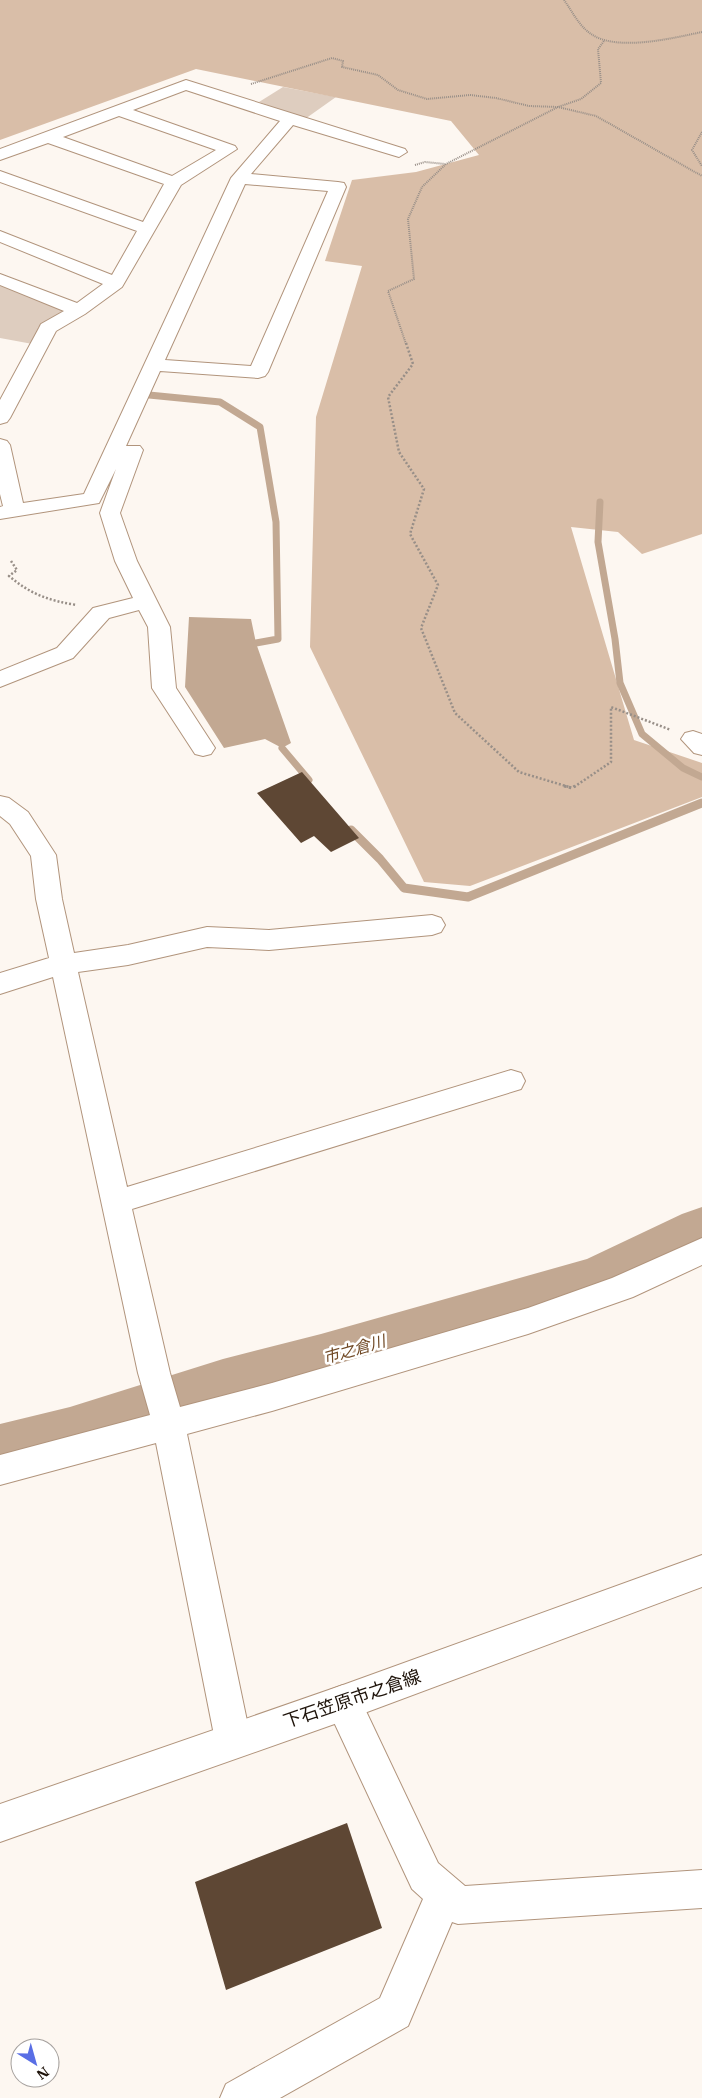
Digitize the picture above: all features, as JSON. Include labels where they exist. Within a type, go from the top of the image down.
[{"type":"street","points":[[0,155],[186,85],[400,152]]},
{"type":"street","points":[[0,418],[9,383],[48,328],[79,310],[116,283],[174,182],[229,149],[120,111]]},
{"type":"street","points":[[0,445],[7,512],[92,499],[155,365],[238,178],[290,119]]},
{"type":"street","points":[[48,137],[174,182]]},
{"type":"street","points":[[0,176],[147,229]]},
{"type":"street","points":[[155,365],[258,372],[338,187],[238,178]]},
{"type":"street","points":[[0,236],[116,283]]},
{"type":"street","points":[[0,279],[79,310]]},
{"type":"street","points":[[136,405],[146,414],[110,513],[126,561],[159,627],[164,688],[203,748]]},
{"type":"street","points":[[0,680],[65,653],[101,613],[146,601]]},
{"type":"street","points":[[0,804],[19,818],[42,855],[49,898],[154,1373],[169,1425],[233,1740]]},
{"type":"street","points":[[0,984],[21,975],[64,964],[128,956],[207,937],[269,940],[432,925]]},
{"type":"street","points":[[117,1202],[511,1081]]},
{"type":"street","points":[[0,1470],[272,1397],[528,1322],[622,1288],[702,1251]]},
{"type":"street","name":"下石笠原市之倉線","points":[[0,1823],[343,1703],[702,1571]]},
{"type":"street","points":[[343,1703],[425,1876],[458,1905],[702,1889]]},
{"type":"street","points":[[240,2098],[394,2012],[445,1893]]},
{"type":"path","points":[[564,0],[590,34],[604,41],[647,41],[702,32]]},
{"type":"path","points":[[604,41],[598,49],[601,83],[581,99],[558,107],[446,164],[422,187],[408,219],[409,251],[414,279],[388,291],[413,364],[388,397],[399,452],[424,489],[410,534],[438,585],[421,628],[455,713],[519,772],[572,788],[611,762],[611,707],[697,743]]},
{"type":"path","points":[[221,97],[332,58],[343,61],[342,67],[378,75],[398,90],[427,99],[470,95],[496,98],[529,106],[558,107],[596,116],[702,176]]},
{"type":"path","points":[[702,132],[692,150],[702,166]]},
{"type":"path","points":[[410,167],[425,162],[446,164]]},
{"type":"path","points":[[11,561],[17,570],[9,576],[26,592],[50,601],[94,608],[101,613]]},
{"type":"shaded area","points":[[0,0],[702,0],[702,534],[642,554],[618,532],[571,527],[634,740],[702,763],[702,797],[470,886],[424,882],[310,647],[316,417],[362,266],[325,261],[352,180],[416,172],[479,155],[451,121],[196,69],[0,140]]},
{"type":"shaded area","points":[[283,87],[336,97],[305,119],[259,102]]},
{"type":"shaded area","points":[[0,279],[79,310],[38,345],[0,338]]},
{"type":"shaded area","points":[[189,617],[251,619],[256,643],[291,743],[282,748],[265,739],[224,748],[185,687]]},
{"type":"building","points":[[302,772],[359,838],[331,852],[314,836],[301,843],[257,793]]},
{"type":"building","points":[[347,1823],[382,1928],[226,1990],[195,1882]]},
{"type":"waterway","points":[[149,395],[220,402],[260,427],[276,522],[278,639],[256,643]]},
{"type":"waterway","points":[[600,502],[598,542],[615,639],[620,683],[642,734],[683,768],[702,777]]},
{"type":"waterway","points":[[282,748],[309,780]]},
{"type":"waterway","points":[[351,830],[380,859],[404,888],[468,897],[702,803]]},
{"type":"waterway","name":"市之倉川","points":[[0,1452],[70,1434],[223,1385],[321,1360],[599,1280],[702,1230]]}]
